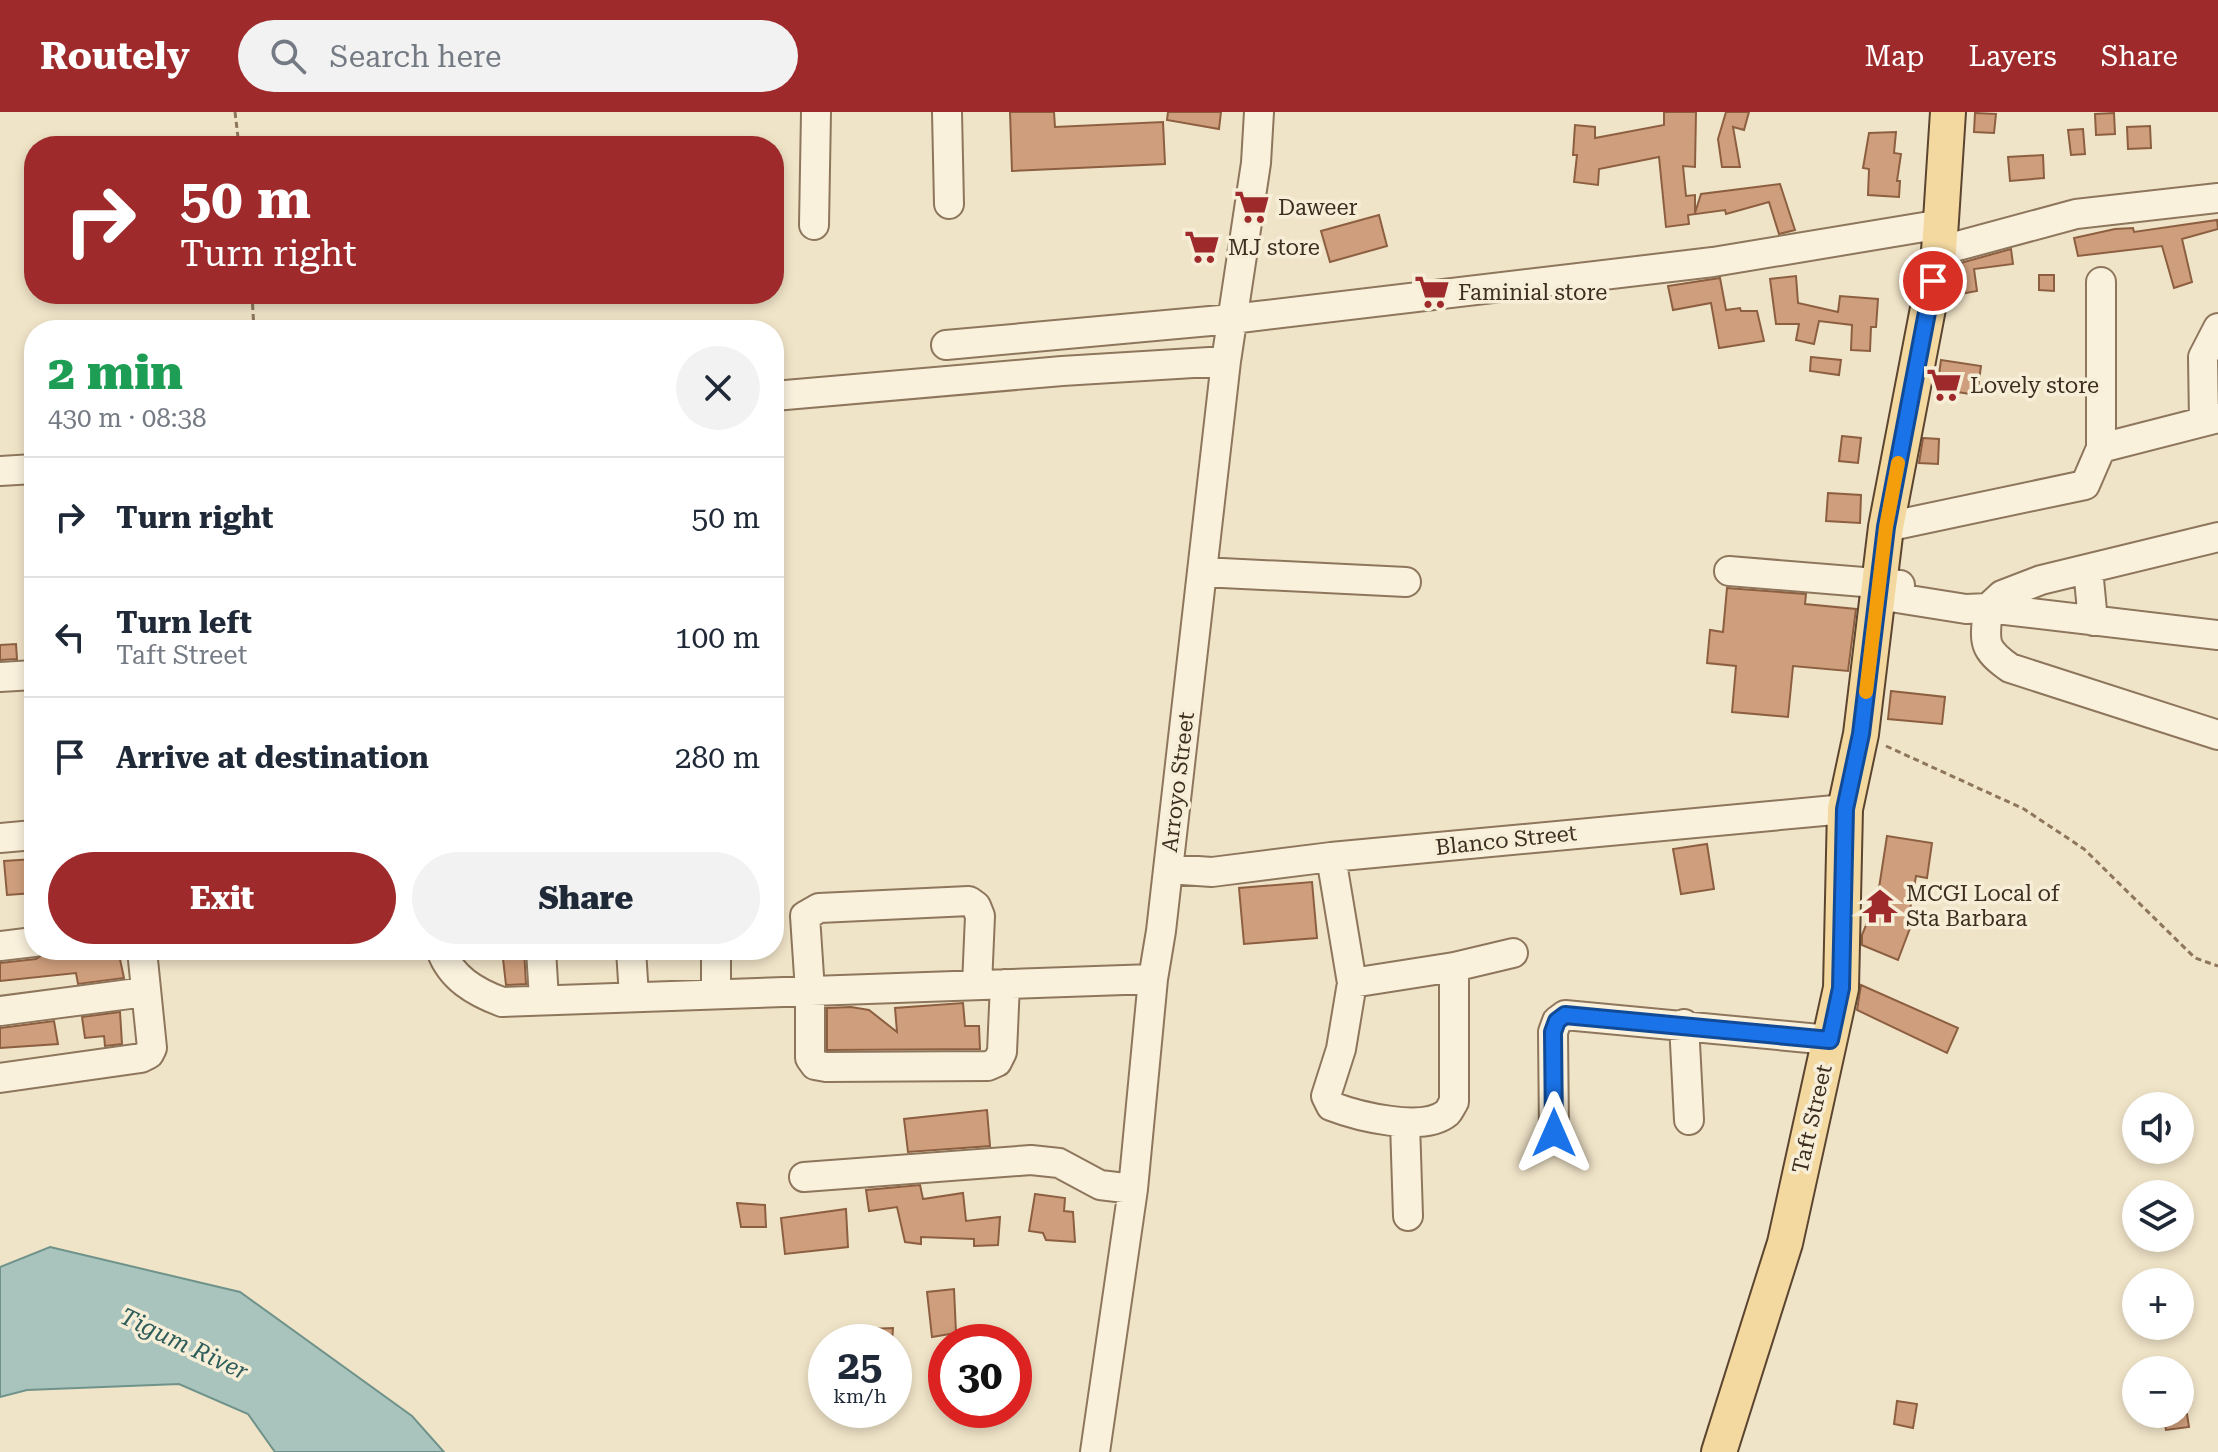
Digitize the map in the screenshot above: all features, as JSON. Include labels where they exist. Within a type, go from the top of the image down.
[{"type":"main road","name":"Taft Street","points":[[1719,1452],[1785,1243],[1841,988],[1845,809],[1861,734],[1886,527],[1940,237],[1948,112]]},
{"type":"street","points":[[814,225],[816,112]]},
{"type":"street","points":[[947,112],[949,204]]},
{"type":"street","name":"Arroyo Street","points":[[1095,1452],[1133,1189],[1153,979],[1226,361],[1256,163],[1259,112]]},
{"type":"street","points":[[946,345],[1232,319],[1940,237],[2076,214],[2218,198]]},
{"type":"street","points":[[1886,527],[2085,485],[2101,448],[2101,282]]},
{"type":"street","points":[[2101,448],[2211,420],[2203,357],[2218,328]]},
{"type":"street","points":[[1059,333],[1062,371]]},
{"type":"street","points":[[784,395],[1062,371],[1226,361]]},
{"type":"street","points":[[0,471],[24,470]]},
{"type":"street","points":[[2218,537],[2041,580],[2002,595],[1988,608],[1986,637],[1992,656],[2010,668],[2218,735]]},
{"type":"street","points":[[2088,569],[2093,621]]},
{"type":"street","points":[[1729,571],[1879,589],[1954,591],[1968,595],[1988,608],[2218,635]]},
{"type":"street","points":[[1202,572],[1406,582]]},
{"type":"street","points":[[0,677],[24,676]]},
{"type":"street","name":"Blanco Street","points":[[1168,869],[1212,872],[1331,857],[1845,809]]},
{"type":"street","points":[[0,838],[24,836]]},
{"type":"street","points":[[1331,857],[1352,983],[1341,1049],[1326,1096],[1331,1106],[1405,1123],[1447,1113],[1454,1102],[1454,967]]},
{"type":"street","points":[[977,985],[980,916],[976,906],[969,901],[819,908],[805,916],[810,1058],[815,1065],[988,1066],[997,1062],[1002,1052],[1005,984]]},
{"type":"street","points":[[0,946],[24,943]]},
{"type":"street","points":[[1352,983],[1454,967],[1513,953]]},
{"type":"street","points":[[0,1078],[141,1058],[149,1054],[152,1048],[143,960]]},
{"type":"street","points":[[445,960],[478,993],[502,1002],[1153,979]]},
{"type":"street","points":[[542,960],[544,999]]},
{"type":"street","points":[[632,960],[634,996]]},
{"type":"street","points":[[716,960],[716,994]]},
{"type":"street","points":[[0,1011],[145,992]]},
{"type":"street","points":[[1554,1133],[1553,1032],[1557,1021],[1565,1015],[1830,1040]]},
{"type":"street","points":[[1684,1024],[1689,1120]]},
{"type":"street","points":[[1405,1123],[1408,1216]]},
{"type":"street","points":[[804,1177],[1031,1160],[1059,1163],[1100,1185],[1133,1189]]},
{"type":"path","points":[[235,112],[238,136]]},
{"type":"path","points":[[1861,734],[2024,809],[2084,849],[2195,958],[2218,966]]},
{"type":"water","name":"Tigum River","points":[[50,1247],[240,1292],[412,1416],[444,1452],[275,1452],[248,1414],[179,1384],[27,1390],[0,1397],[0,1267]]},
{"type":"building","points":[[1010,112],[1054,112],[1055,127],[1163,122],[1165,164],[1012,171]]},
{"type":"building","points":[[1168,112],[1221,112],[1219,129],[1167,120]]},
{"type":"building","points":[[1664,112],[1696,112],[1695,167],[1683,166],[1686,196],[1695,195],[1695,213],[1701,194],[1780,184],[1795,230],[1779,234],[1769,202],[1726,214],[1725,210],[1688,215],[1689,224],[1666,227],[1659,157],[1599,169],[1598,185],[1574,182],[1577,155],[1573,155],[1575,125],[1595,127],[1595,138],[1664,125]]},
{"type":"building","points":[[1726,112],[1749,112],[1744,130],[1733,127],[1740,167],[1722,167],[1718,139]]},
{"type":"building","points":[[1975,113],[1996,114],[1994,133],[1974,132]]},
{"type":"building","points":[[2114,113],[2115,134],[2096,135],[2095,114]]},
{"type":"building","points":[[2150,126],[2151,148],[2128,149],[2127,127]]},
{"type":"building","points":[[2083,129],[2085,154],[2071,155],[2068,130]]},
{"type":"building","points":[[1896,132],[1894,153],[1901,154],[1897,181],[1900,181],[1899,197],[1868,195],[1869,169],[1863,168],[1869,133]]},
{"type":"building","points":[[2043,155],[2044,178],[2010,181],[2008,157]]},
{"type":"building","points":[[1379,215],[1387,246],[1330,262],[1321,231]]},
{"type":"building","points":[[2217,220],[2218,229],[2182,239],[2192,282],[2174,288],[2162,246],[2078,256],[2074,238],[2115,229],[2133,228],[2134,232]]},
{"type":"building","points":[[2011,249],[2013,264],[1974,269],[1977,291],[1960,294],[1957,264]]},
{"type":"building","points":[[2039,275],[2054,275],[2054,291],[2039,290]]},
{"type":"building","points":[[1796,276],[1798,303],[1838,312],[1840,296],[1878,299],[1876,327],[1871,327],[1870,351],[1851,350],[1852,325],[1819,321],[1814,344],[1796,340],[1799,324],[1776,324],[1770,279]]},
{"type":"building","points":[[1720,278],[1726,310],[1740,308],[1741,311],[1757,311],[1764,341],[1719,348],[1711,303],[1673,310],[1668,286]]},
{"type":"building","points":[[1811,357],[1841,360],[1839,375],[1810,371]]},
{"type":"building","points":[[1941,360],[1981,366],[1977,395],[1937,389]]},
{"type":"building","points":[[1842,436],[1861,438],[1858,463],[1839,461]]},
{"type":"building","points":[[1923,438],[1939,439],[1938,464],[1919,463]]},
{"type":"building","points":[[1828,493],[1861,495],[1860,523],[1826,521]]},
{"type":"building","points":[[1727,588],[1806,594],[1805,604],[1856,609],[1848,671],[1793,666],[1788,717],[1732,712],[1736,666],[1707,663],[1710,630],[1723,632]]},
{"type":"building","points":[[16,644],[17,659],[0,660],[0,645]]},
{"type":"building","points":[[1891,691],[1945,697],[1942,724],[1888,719]]},
{"type":"building","points":[[1887,836],[1932,843],[1927,878],[1916,876],[1907,927],[1910,928],[1898,960],[1862,945],[1862,935],[1871,913],[1875,914]]},
{"type":"building","points":[[1707,844],[1714,889],[1681,894],[1673,849]]},
{"type":"building","points":[[24,860],[24,894],[7,895],[4,861]]},
{"type":"building","points":[[1312,882],[1317,938],[1244,944],[1239,888]]},
{"type":"building","points":[[120,960],[124,978],[78,984],[76,973],[0,981],[0,963]]},
{"type":"building","points":[[503,960],[525,960],[526,984],[506,985]]},
{"type":"building","points":[[1861,985],[1958,1028],[1947,1053],[1857,1010]]},
{"type":"building","points":[[963,1003],[965,1026],[979,1026],[980,1049],[827,1050],[827,1008],[869,1010],[897,1032],[895,1008]]},
{"type":"building","points":[[120,1012],[122,1044],[105,1046],[104,1036],[85,1038],[82,1017]]},
{"type":"building","points":[[54,1021],[58,1044],[0,1048],[0,1028]]},
{"type":"building","points":[[987,1110],[990,1146],[908,1152],[904,1119]]},
{"type":"building","points":[[920,1185],[923,1199],[963,1193],[966,1221],[1000,1217],[998,1245],[974,1246],[974,1239],[921,1237],[921,1244],[905,1242],[897,1207],[869,1211],[866,1190]]},
{"type":"building","points":[[1035,1194],[1065,1198],[1064,1211],[1073,1212],[1075,1242],[1046,1240],[1043,1233],[1029,1231]]},
{"type":"building","points":[[737,1203],[765,1205],[766,1227],[741,1227]]},
{"type":"building","points":[[846,1209],[848,1247],[785,1254],[781,1218]]},
{"type":"building","points":[[954,1289],[956,1324],[931,1324],[927,1292]]},
{"type":"building","points":[[1897,1401],[1917,1404],[1913,1428],[1894,1424]]},
{"type":"slow traffic","points":[[1866,692],[1886,527],[1898,463]]},
{"type":"place","name":"Daweer","points":[[1252,207]]},
{"type":"place","name":"MJ store","points":[[1202,247]]},
{"type":"place","name":"Faminial store","points":[[1432,292]]},
{"type":"place","name":"Lovely store","points":[[1944,385]]},
{"type":"place","name":"MCGI Local of Sta Barbara","points":[[1880,906]]},
{"type":"route","points":[[1554,1133],[1553,1032],[1557,1021],[1565,1015],[1830,1040],[1841,988],[1845,809],[1861,734],[1886,527],[1933,281]]}]
